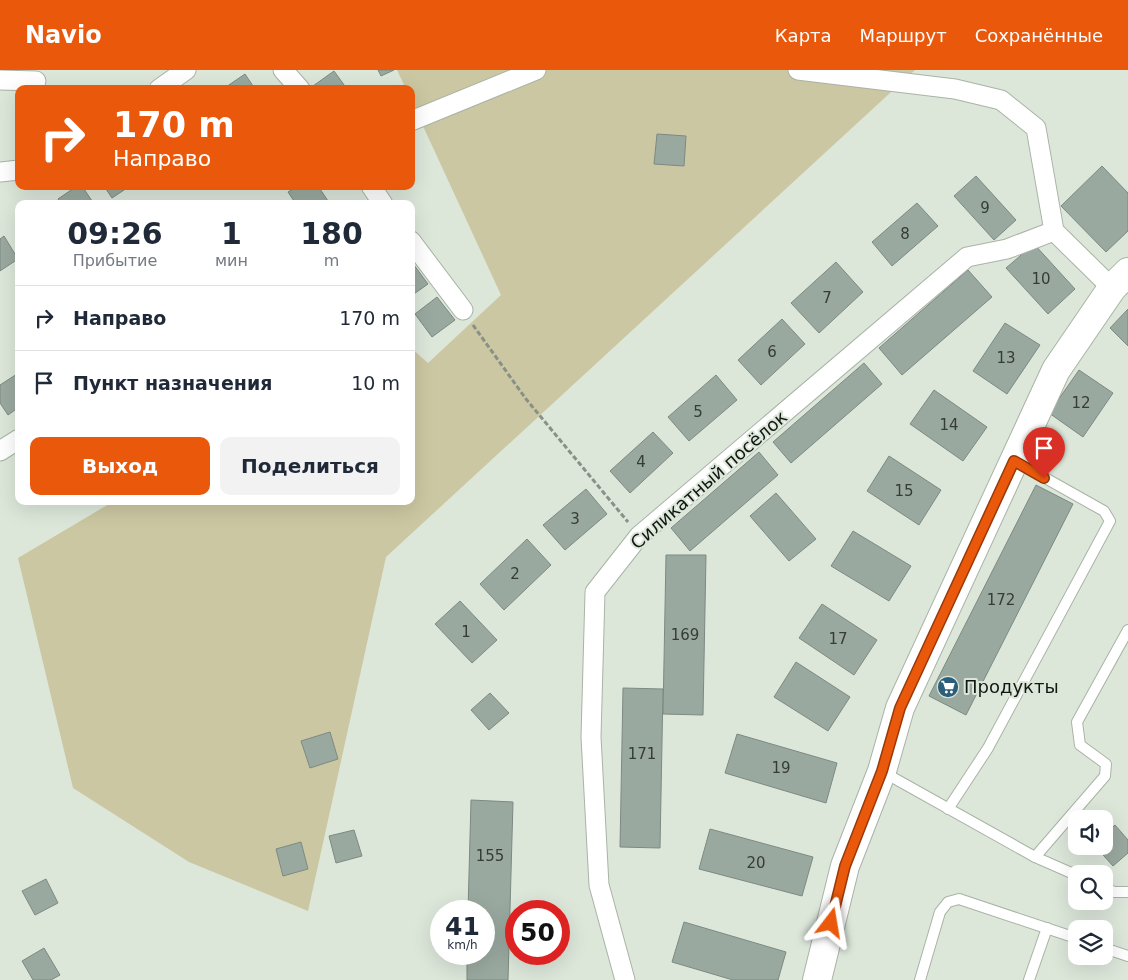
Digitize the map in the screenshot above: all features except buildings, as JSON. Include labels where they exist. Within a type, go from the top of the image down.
[{"type":"main road","points":[[817,980],[845,866],[882,771],[900,708],[1056,370],[1120,280]]},
{"type":"street","points":[[164,85],[186,70]]},
{"type":"street","points":[[283,70],[296,85]]},
{"type":"street","points":[[415,119],[536,70]]},
{"type":"street","points":[[798,70],[954,88],[1001,100],[1036,128],[1054,231],[1120,280]]},
{"type":"street","points":[[0,80],[36,81]]},
{"type":"street","points":[[0,172],[15,170]]},
{"type":"street","name":"Силикатный посёлок","points":[[625,980],[599,885],[591,727],[595,592],[639,536],[967,257],[1007,249],[1054,231]]},
{"type":"street","points":[[415,246],[463,310]]},
{"type":"street","points":[[0,451],[15,442]]},
{"type":"lane","points":[[948,809],[988,748],[1110,521],[1104,511],[1014,461]]},
{"type":"lane","points":[[1035,857],[1105,776],[1106,764],[1080,745],[1077,722],[1128,630]]},
{"type":"lane","points":[[882,771],[1035,857],[1068,871]]},
{"type":"lane","points":[[1113,892],[1128,892]]},
{"type":"lane","points":[[920,980],[940,912],[948,902],[959,899],[1068,935]]},
{"type":"lane","points":[[1028,980],[1047,928]]},
{"type":"lane","points":[[1113,951],[1128,956]]},
{"type":"path","points":[[463,310],[526,399],[639,536]]},
{"type":"shaded area","points":[[397,70],[915,70],[386,557],[308,911],[189,862],[73,788],[18,558],[107,505],[415,505],[415,352],[428,363],[501,295],[415,109],[415,85],[404,85]]},
{"type":"place","name":"Продукты","points":[[948,687]]},
{"type":"route","points":[[831,923],[845,866],[882,771],[900,708],[1014,461],[1044,478]]}]
